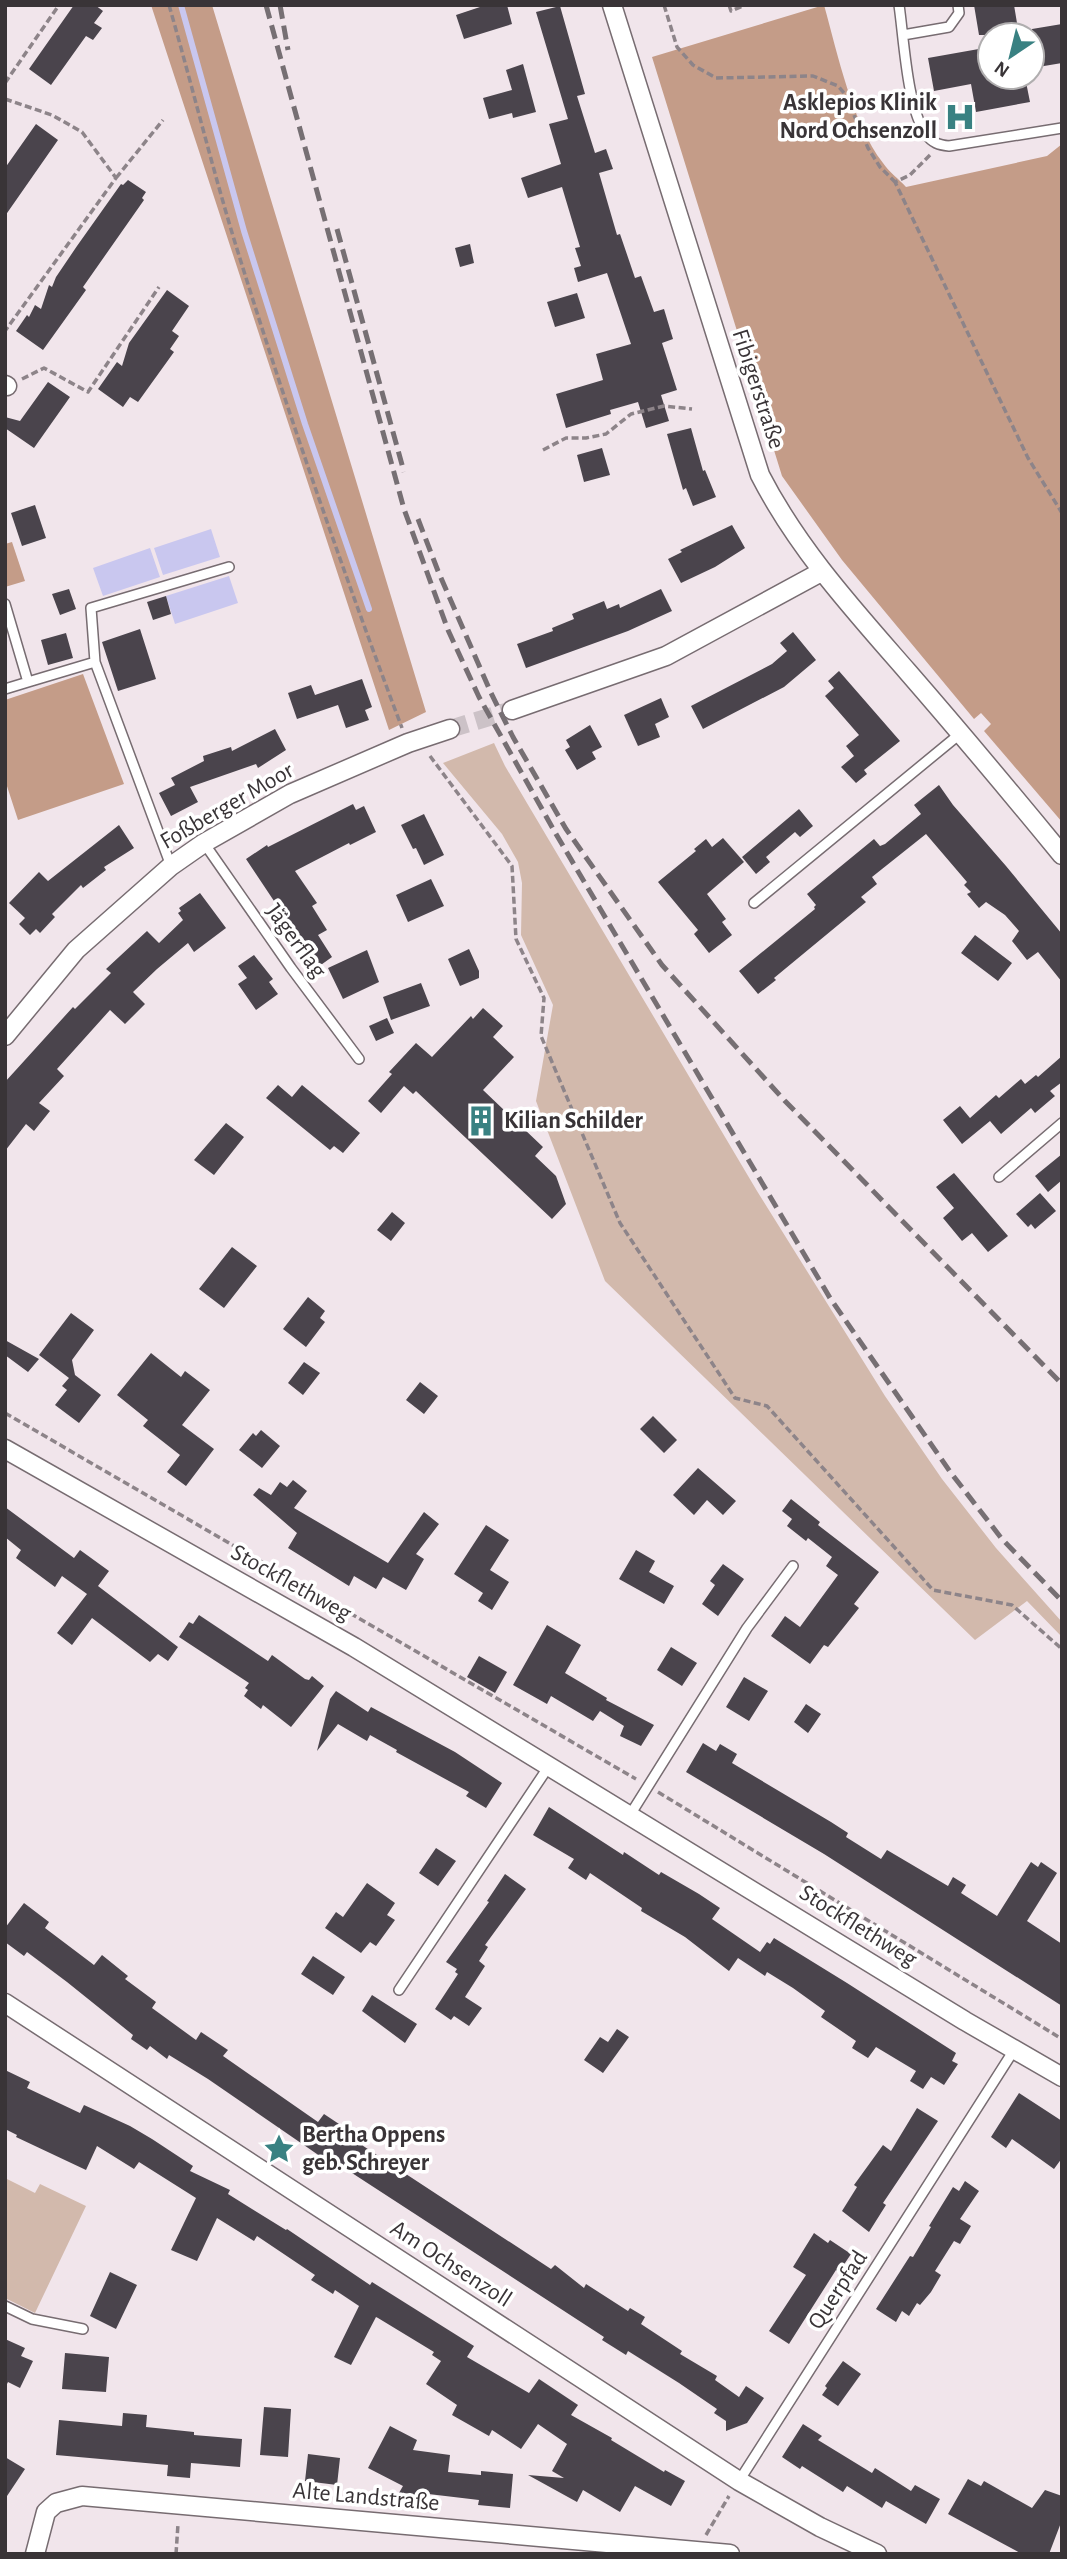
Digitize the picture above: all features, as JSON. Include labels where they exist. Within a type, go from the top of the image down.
[{"type":"street","name":"Fibigerstraße","points":[[612,5],[760,475],[795,536],[821,572],[961,733],[1062,855]]},
{"type":"street","points":[[512,710],[666,656],[821,572]]},
{"type":"street","name":"Foßberger Moor","points":[[5,1036],[76,950],[171,866],[204,843],[290,794],[450,729]]},
{"type":"street","name":"Stockflethweg","points":[[5,1449],[354,1647],[1062,2077]]},
{"type":"street","name":"Am Ochsenzoll","points":[[5,2003],[739,2481],[858,2547],[877,2554]]},
{"type":"street","name":"Alte Landstraße","points":[[36,2554],[46,2512],[55,2503],[82,2496],[730,2554]]},
{"type":"street","points":[[840,2554],[858,2547]]},
{"type":"lane","points":[[899,5],[914,109],[925,134],[936,144],[949,146],[1062,128]]},
{"type":"lane","points":[[903,35],[949,27],[959,13],[958,5]]},
{"type":"lane","points":[[171,866],[95,662],[91,608],[229,567]]},
{"type":"lane","points":[[5,604],[28,682]]},
{"type":"lane","points":[[5,689],[95,662]]},
{"type":"lane","points":[[754,903],[961,733]]},
{"type":"lane","name":"Jägerflag","points":[[204,843],[290,968],[359,1059]]},
{"type":"lane","points":[[999,1177],[1062,1123]]},
{"type":"lane","points":[[630,1815],[747,1628],[793,1566]]},
{"type":"lane","points":[[399,1990],[550,1765]]},
{"type":"lane","name":"Querpfad","points":[[739,2481],[1014,2050]]},
{"type":"lane","points":[[5,2306],[32,2319],[83,2329]]},
{"type":"path","points":[[5,83],[59,5]]},
{"type":"path","points":[[169,5],[233,234],[358,613],[413,742],[512,866],[516,939],[544,998],[541,1036],[620,1223],[736,1398],[767,1406],[933,1590],[1012,1605],[1062,1650]]},
{"type":"path","points":[[663,5],[677,47],[693,65],[716,78],[813,76],[838,86],[845,94],[868,148],[880,167],[895,182],[1028,458],[1062,513]]},
{"type":"path","points":[[729,5],[731,11],[745,5]]},
{"type":"path","points":[[5,99],[52,115],[82,132],[116,178]]},
{"type":"path","points":[[5,331],[116,178],[163,120]]},
{"type":"path","points":[[895,182],[910,175],[930,155],[936,144]]},
{"type":"path","points":[[6,386],[44,368],[88,392],[159,288]]},
{"type":"path","points":[[543,450],[566,438],[606,434],[631,414],[664,407],[692,409]]},
{"type":"path","points":[[5,1413],[649,1787],[1062,2039]]},
{"type":"path","points":[[696,2552],[739,2481]]},
{"type":"path","points":[[176,2554],[179,2504]]},
{"type":"shaded area","points":[[151,5],[212,5],[426,712],[389,730]]},
{"type":"shaded area","points":[[824,5],[854,109],[872,147],[885,166],[906,187],[1047,156],[1062,144],[1062,822],[984,731],[991,724],[981,713],[974,719],[842,560],[782,476],[652,57]]},
{"type":"shaded area","points":[[12,542],[25,581],[5,587],[5,544]]},
{"type":"shaded area","points":[[83,674],[124,784],[18,820],[5,780],[5,700]]},
{"type":"shaded area","points":[[494,743],[505,766],[757,1191],[885,1396],[942,1479],[996,1548],[1062,1622],[1062,1637],[1027,1601],[975,1640],[605,1281],[536,1101],[553,1005],[521,935],[522,883],[518,862],[502,834],[443,763]]},
{"type":"shaded area","points":[[5,2178],[35,2193],[40,2184],[86,2206],[35,2313],[5,2298]]},
{"type":"water","points":[[211,529],[220,557],[163,575],[154,548]]},
{"type":"water","points":[[150,548],[160,577],[103,596],[93,568]]},
{"type":"water","points":[[229,576],[238,603],[175,624],[166,596]]},
{"type":"building","points":[[74,5],[95,5],[103,11],[94,23],[102,28],[93,40],[86,36],[51,85],[29,69]]},
{"type":"building","points":[[486,5],[507,5],[512,24],[464,39],[456,15]]},
{"type":"building","points":[[974,5],[1014,5],[1017,21],[977,21]]},
{"type":"building","points":[[560,6],[585,94],[577,96],[595,153],[606,149],[613,169],[599,173],[617,235],[620,234],[635,278],[641,276],[654,312],[664,309],[673,339],[662,343],[677,390],[661,395],[669,421],[646,428],[638,402],[610,410],[611,414],[566,428],[556,394],[603,380],[596,354],[631,344],[607,273],[578,282],[574,268],[581,266],[575,248],[580,247],[562,187],[528,198],[521,178],[561,164],[549,124],[568,119],[536,12]]},
{"type":"building","points":[[1062,24],[1062,63],[1046,66],[1046,27]]},
{"type":"building","points":[[976,49],[976,91],[1028,91],[1030,102],[976,112],[971,84],[934,91],[928,58]]},
{"type":"building","points":[[523,64],[536,112],[513,118],[512,113],[489,119],[483,98],[512,90],[506,70]]},
{"type":"building","points":[[36,124],[58,140],[5,216],[5,168]]},
{"type":"building","points":[[128,180],[146,192],[142,198],[144,200],[83,287],[86,290],[43,350],[16,331],[27,315],[29,317],[35,305],[41,309],[49,285],[52,287],[56,277],[121,184]]},
{"type":"building","points":[[470,244],[474,263],[460,267],[455,248]]},
{"type":"building","points":[[167,290],[189,306],[172,331],[179,336],[170,349],[174,352],[138,402],[130,397],[123,407],[98,389],[117,362],[122,366],[129,343]]},
{"type":"building","points":[[577,293],[585,318],[555,327],[547,302]]},
{"type":"building","points":[[48,382],[70,397],[34,448],[5,428],[5,417],[20,421]]},
{"type":"building","points":[[691,428],[703,471],[705,470],[716,497],[693,506],[686,488],[683,490],[667,434]]},
{"type":"building","points":[[602,448],[610,475],[584,482],[577,455]]},
{"type":"building","points":[[35,505],[46,538],[22,546],[11,513]]},
{"type":"building","points":[[732,525],[745,548],[715,567],[681,583],[668,559],[682,552],[680,550]]},
{"type":"building","points":[[69,589],[76,609],[60,615],[52,594]]},
{"type":"building","points":[[661,589],[672,611],[628,631],[526,668],[517,644],[553,631],[552,628],[574,619],[572,614],[604,601],[607,609],[619,604],[620,608]]},
{"type":"building","points":[[166,596],[171,614],[153,620],[147,602]]},
{"type":"building","points":[[140,629],[156,679],[118,691],[102,642]]},
{"type":"building","points":[[793,632],[816,660],[784,687],[703,729],[691,706],[772,664],[787,651],[780,643]]},
{"type":"building","points":[[66,633],[73,658],[48,665],[41,640]]},
{"type":"building","points":[[839,671],[900,741],[864,770],[867,774],[856,783],[841,767],[854,756],[846,746],[859,735],[825,696],[834,688],[828,681]]},
{"type":"building","points":[[362,679],[372,707],[365,710],[369,720],[346,728],[338,705],[297,719],[288,693],[311,685],[315,695]]},
{"type":"building","points":[[661,698],[669,717],[655,724],[660,737],[638,746],[624,715]]},
{"type":"building","points":[[590,725],[602,747],[592,752],[596,759],[577,770],[565,750],[570,747],[566,740]]},
{"type":"building","points":[[275,729],[286,750],[258,768],[256,764],[190,787],[198,802],[171,816],[159,793],[175,785],[171,778],[204,761],[203,756],[231,747],[232,751]]},
{"type":"building","points":[[939,785],[1062,934],[1062,982],[1038,952],[1027,960],[1012,941],[1019,931],[1005,915],[986,902],[979,908],[967,894],[971,892],[964,885],[967,882],[926,834],[872,877],[877,884],[861,897],[866,902],[758,994],[739,971],[815,909],[816,905],[807,894],[874,839],[880,846],[885,844],[921,814],[914,805]]},
{"type":"building","points":[[353,804],[356,810],[364,806],[376,832],[295,871],[317,903],[312,906],[327,930],[318,935],[332,957],[318,967],[246,859],[267,845],[268,847]]},
{"type":"building","points":[[799,809],[813,826],[800,837],[795,832],[766,857],[770,862],[756,874],[742,857]]},
{"type":"building","points":[[424,814],[444,855],[424,865],[401,825]]},
{"type":"building","points":[[119,825],[134,848],[104,867],[106,870],[83,888],[81,885],[52,914],[55,917],[40,933],[36,929],[30,935],[19,924],[25,918],[9,903],[39,872],[48,881]]},
{"type":"building","points":[[723,838],[744,862],[707,894],[726,919],[722,922],[732,935],[709,953],[694,934],[698,930],[658,882],[696,851],[694,849],[706,839],[712,847]]},
{"type":"building","points":[[431,879],[444,906],[408,922],[396,895]]},
{"type":"building","points":[[200,893],[226,928],[194,952],[188,943],[157,969],[133,992],[145,1004],[125,1024],[110,1010],[57,1069],[64,1076],[39,1103],[50,1111],[34,1131],[26,1124],[5,1151],[5,1082],[73,1007],[75,1009],[111,973],[106,969],[147,931],[159,943],[183,920],[178,913],[181,911],[179,908]]},
{"type":"building","points":[[975,935],[1012,963],[998,981],[961,953]]},
{"type":"building","points":[[469,949],[479,971],[479,978],[460,986],[448,959]]},
{"type":"building","points":[[367,950],[379,982],[343,999],[328,968]]},
{"type":"building","points":[[254,955],[273,979],[269,982],[278,994],[256,1010],[238,984],[247,978],[238,966]]},
{"type":"building","points":[[421,983],[430,1006],[391,1020],[383,997]]},
{"type":"building","name":"Kilian Schilder","points":[[483,1008],[503,1026],[493,1037],[514,1057],[483,1090],[543,1147],[535,1156],[556,1176],[566,1204],[552,1219],[416,1091],[413,1094],[404,1086],[381,1113],[368,1101],[392,1074],[389,1072],[416,1043],[432,1057],[471,1016],[473,1019]]},
{"type":"building","points":[[387,1018],[394,1033],[376,1041],[369,1026]]},
{"type":"building","points":[[1062,1056],[1062,1082],[1050,1091],[1055,1096],[1035,1113],[1031,1108],[1001,1134],[990,1121],[962,1144],[943,1120],[960,1106],[970,1118],[996,1095],[999,1098],[1021,1079],[1025,1084],[1036,1075],[1038,1077]]},
{"type":"building","points":[[278,1085],[292,1097],[302,1085],[360,1133],[343,1153],[334,1146],[330,1150],[266,1098]]},
{"type":"building","points":[[226,1123],[244,1137],[214,1175],[194,1160]]},
{"type":"building","points":[[1062,1154],[1062,1180],[1048,1192],[1035,1176]]},
{"type":"building","points":[[954,1173],[1008,1236],[988,1252],[972,1233],[962,1241],[943,1218],[954,1208],[936,1187]]},
{"type":"building","points":[[1040,1193],[1056,1211],[1035,1229],[1031,1224],[1028,1227],[1016,1214]]},
{"type":"building","points":[[392,1212],[405,1223],[391,1241],[377,1230]]},
{"type":"building","points":[[232,1247],[257,1266],[224,1308],[199,1289]]},
{"type":"building","points":[[308,1297],[325,1311],[320,1318],[325,1322],[306,1347],[283,1329]]},
{"type":"building","points":[[71,1313],[94,1330],[72,1360],[75,1375],[101,1395],[79,1423],[55,1405],[67,1390],[62,1386],[69,1378],[39,1355]]},
{"type":"building","points":[[5,1340],[39,1359],[28,1372],[5,1355]]},
{"type":"building","points":[[151,1353],[181,1377],[185,1371],[210,1390],[182,1425],[214,1449],[186,1486],[167,1472],[180,1455],[143,1426],[148,1420],[117,1395]]},
{"type":"building","points":[[304,1362],[320,1373],[303,1395],[288,1383]]},
{"type":"building","points":[[420,1382],[438,1396],[424,1414],[406,1400]]},
{"type":"building","points":[[653,1416],[677,1440],[664,1453],[640,1429]]},
{"type":"building","points":[[261,1430],[280,1446],[262,1468],[239,1450],[253,1433],[256,1436]]},
{"type":"building","points":[[698,1468],[736,1501],[723,1515],[707,1500],[694,1515],[673,1495]]},
{"type":"building","points":[[293,1480],[307,1491],[294,1508],[388,1563],[424,1512],[439,1524],[416,1554],[424,1559],[406,1590],[383,1577],[376,1589],[354,1576],[349,1586],[288,1548],[297,1533],[253,1495],[259,1488],[271,1495],[280,1482],[287,1487]]},
{"type":"building","points":[[791,1499],[820,1522],[818,1525],[879,1572],[854,1604],[859,1608],[828,1647],[824,1645],[810,1664],[771,1636],[785,1616],[800,1627],[838,1575],[826,1566],[832,1557],[787,1526],[792,1519],[782,1511]]},
{"type":"building","points":[[5,1507],[74,1558],[80,1550],[109,1571],[98,1586],[178,1647],[168,1661],[158,1654],[150,1662],[92,1618],[72,1645],[57,1633],[87,1594],[62,1576],[55,1587],[16,1558],[21,1550],[5,1537]]},
{"type":"building","points":[[486,1525],[509,1540],[490,1570],[509,1582],[492,1610],[478,1601],[483,1593],[454,1574]]},
{"type":"building","points":[[636,1550],[655,1561],[649,1572],[674,1586],[664,1604],[619,1579]]},
{"type":"building","points":[[723,1564],[744,1579],[718,1616],[702,1604],[715,1585],[710,1581]]},
{"type":"building","points":[[199,1615],[268,1661],[272,1655],[305,1679],[309,1680],[312,1676],[324,1686],[291,1727],[263,1705],[261,1709],[244,1696],[249,1683],[179,1637],[189,1622],[193,1624]]},
{"type":"building","points":[[547,1625],[581,1645],[565,1673],[607,1698],[606,1700],[654,1725],[641,1746],[620,1736],[624,1726],[600,1711],[593,1721],[551,1696],[547,1704],[513,1685]]},
{"type":"building","points":[[671,1647],[697,1663],[682,1686],[657,1670]]},
{"type":"building","points":[[479,1656],[507,1672],[495,1693],[467,1677]]},
{"type":"building","points":[[744,1677],[768,1691],[749,1721],[726,1707]]},
{"type":"building","points":[[336,1691],[368,1712],[371,1707],[455,1752],[502,1783],[486,1808],[466,1796],[469,1792],[396,1752],[397,1750],[370,1735],[367,1741],[338,1724],[317,1751],[330,1699]]},
{"type":"building","points":[[806,1704],[821,1714],[808,1733],[794,1722]]},
{"type":"building","points":[[703,1743],[716,1751],[720,1744],[737,1754],[732,1763],[831,1822],[848,1833],[846,1837],[881,1859],[887,1850],[948,1886],[953,1877],[966,1885],[961,1893],[997,1916],[1031,1862],[1038,1867],[1041,1862],[1057,1873],[1027,1921],[1062,1944],[1062,2006],[824,1854],[686,1772]]},
{"type":"building","points":[[549,1807],[623,1855],[624,1852],[659,1875],[661,1872],[720,1908],[712,1919],[760,1952],[767,1942],[770,1944],[774,1938],[956,2053],[952,2061],[958,2064],[944,2085],[931,2077],[923,2089],[910,2081],[916,2071],[876,2047],[868,2058],[852,2048],[856,2041],[821,2017],[825,2011],[767,1972],[765,1976],[738,1958],[729,1971],[685,1937],[641,1911],[642,1908],[590,1873],[586,1880],[568,1868],[574,1859],[533,1835]]},
{"type":"building","points":[[436,1848],[456,1861],[438,1886],[419,1873]]},
{"type":"building","points":[[505,1874],[526,1889],[485,1945],[488,1947],[479,1961],[485,1966],[465,1997],[482,2008],[469,2026],[454,2016],[451,2020],[435,2009],[458,1974],[455,1972],[457,1969],[446,1962],[489,1902],[487,1901]]},
{"type":"building","points":[[367,1883],[395,1903],[387,1915],[395,1920],[376,1946],[370,1942],[361,1953],[325,1928],[336,1912],[343,1917]]},
{"type":"building","points":[[24,1903],[49,1922],[45,1928],[94,1965],[102,1955],[128,1976],[125,1979],[156,2002],[152,2008],[196,2040],[201,2032],[228,2050],[223,2056],[318,2122],[324,2114],[351,2132],[348,2136],[551,2269],[555,2265],[584,2288],[586,2284],[628,2311],[630,2308],[645,2317],[641,2324],[682,2351],[680,2354],[717,2376],[715,2380],[739,2397],[746,2386],[764,2398],[747,2423],[726,2431],[726,2421],[714,2413],[717,2409],[679,2383],[628,2351],[626,2355],[602,2340],[604,2337],[332,2160],[330,2163],[208,2079],[169,2055],[167,2059],[150,2046],[147,2050],[131,2039],[133,2035],[67,1982],[27,1952],[24,1956],[5,1942],[5,1928]]},
{"type":"building","points":[[313,1956],[345,1977],[333,1995],[301,1974]]},
{"type":"building","points":[[372,1995],[417,2024],[405,2043],[362,2011]]},
{"type":"building","points":[[617,2029],[629,2037],[603,2073],[584,2060],[600,2037],[608,2042]]},
{"type":"building","points":[[5,2070],[30,2082],[27,2088],[80,2113],[84,2105],[152,2139],[193,2166],[190,2171],[230,2190],[228,2194],[287,2229],[370,2285],[372,2282],[474,2346],[467,2357],[529,2393],[539,2379],[578,2405],[571,2415],[664,2472],[665,2470],[685,2481],[671,2506],[635,2486],[620,2512],[583,2490],[577,2502],[528,2475],[564,2478],[552,2471],[567,2444],[538,2424],[521,2449],[492,2430],[489,2436],[452,2415],[457,2405],[426,2384],[441,2361],[432,2355],[434,2352],[376,2317],[351,2365],[334,2357],[359,2306],[335,2290],[333,2294],[311,2280],[315,2275],[257,2236],[254,2241],[217,2218],[197,2261],[171,2250],[196,2198],[139,2162],[134,2169],[97,2146],[86,2170],[16,2137],[17,2135],[5,2129]]},
{"type":"building","points":[[1019,2093],[1062,2121],[1062,2158],[1054,2169],[1012,2139],[1006,2148],[991,2137]]},
{"type":"building","points":[[917,2108],[938,2121],[883,2203],[886,2205],[869,2232],[842,2211],[857,2187],[854,2185],[883,2145],[891,2151]]},
{"type":"building","points":[[965,2181],[979,2191],[960,2219],[971,2226],[960,2244],[954,2241],[935,2271],[941,2275],[931,2292],[920,2305],[917,2303],[909,2316],[902,2311],[896,2322],[876,2309],[910,2256],[913,2257],[953,2187],[959,2191]]},
{"type":"building","points":[[814,2233],[851,2254],[839,2272],[836,2270],[789,2344],[769,2331],[806,2275],[793,2267]]},
{"type":"building","points":[[110,2272],[137,2285],[116,2329],[90,2316]]},
{"type":"building","points":[[5,2339],[25,2348],[21,2356],[33,2361],[20,2388],[8,2382],[5,2388]]},
{"type":"building","points":[[65,2353],[109,2357],[106,2392],[62,2389]]},
{"type":"building","points":[[843,2361],[861,2374],[838,2406],[822,2395],[827,2388],[825,2386]]},
{"type":"building","points":[[264,2407],[291,2409],[288,2457],[260,2455]]},
{"type":"building","points":[[123,2413],[147,2415],[146,2427],[242,2439],[240,2467],[191,2463],[190,2478],[167,2476],[168,2465],[56,2455],[59,2420],[122,2426]]},
{"type":"building","points":[[803,2424],[822,2436],[818,2440],[872,2473],[875,2468],[911,2491],[915,2485],[940,2499],[926,2524],[886,2501],[882,2508],[847,2486],[843,2492],[802,2466],[800,2469],[782,2457]]},
{"type":"building","points":[[390,2426],[417,2440],[413,2450],[450,2455],[448,2472],[513,2474],[510,2508],[478,2505],[479,2500],[420,2493],[413,2508],[396,2498],[403,2486],[368,2468]]},
{"type":"building","points":[[308,2454],[340,2458],[337,2485],[305,2481]]},
{"type":"building","points":[[5,2457],[25,2469],[5,2499]]},
{"type":"building","points":[[968,2479],[981,2486],[984,2481],[1032,2508],[1045,2490],[1062,2496],[1062,2520],[1049,2554],[1022,2554],[948,2514]]},
{"type":"waterway","points":[[181,5],[244,231],[305,424],[369,609]]},
{"type":"tunnel","points":[[450,729],[512,710]]},
{"type":"railway","points":[[266,5],[404,509],[448,630],[479,697],[556,834],[830,1298],[951,1473],[1002,1539],[1062,1601]]},
{"type":"railway","points":[[280,5],[288,50]]},
{"type":"railway","points":[[337,229],[404,472]]},
{"type":"railway","points":[[418,519],[491,693],[513,737],[566,829],[662,965],[785,1101],[1062,1384]]},
{"type":"place","name":"Asklepios Klinik Nord Ochsenzoll","points":[[960,117]]},
{"type":"place","name":"Kilian Schilder","points":[[481,1121]]},
{"type":"place","name":"Bertha Oppens geb. Schreyer","points":[[279,2149]]}]
